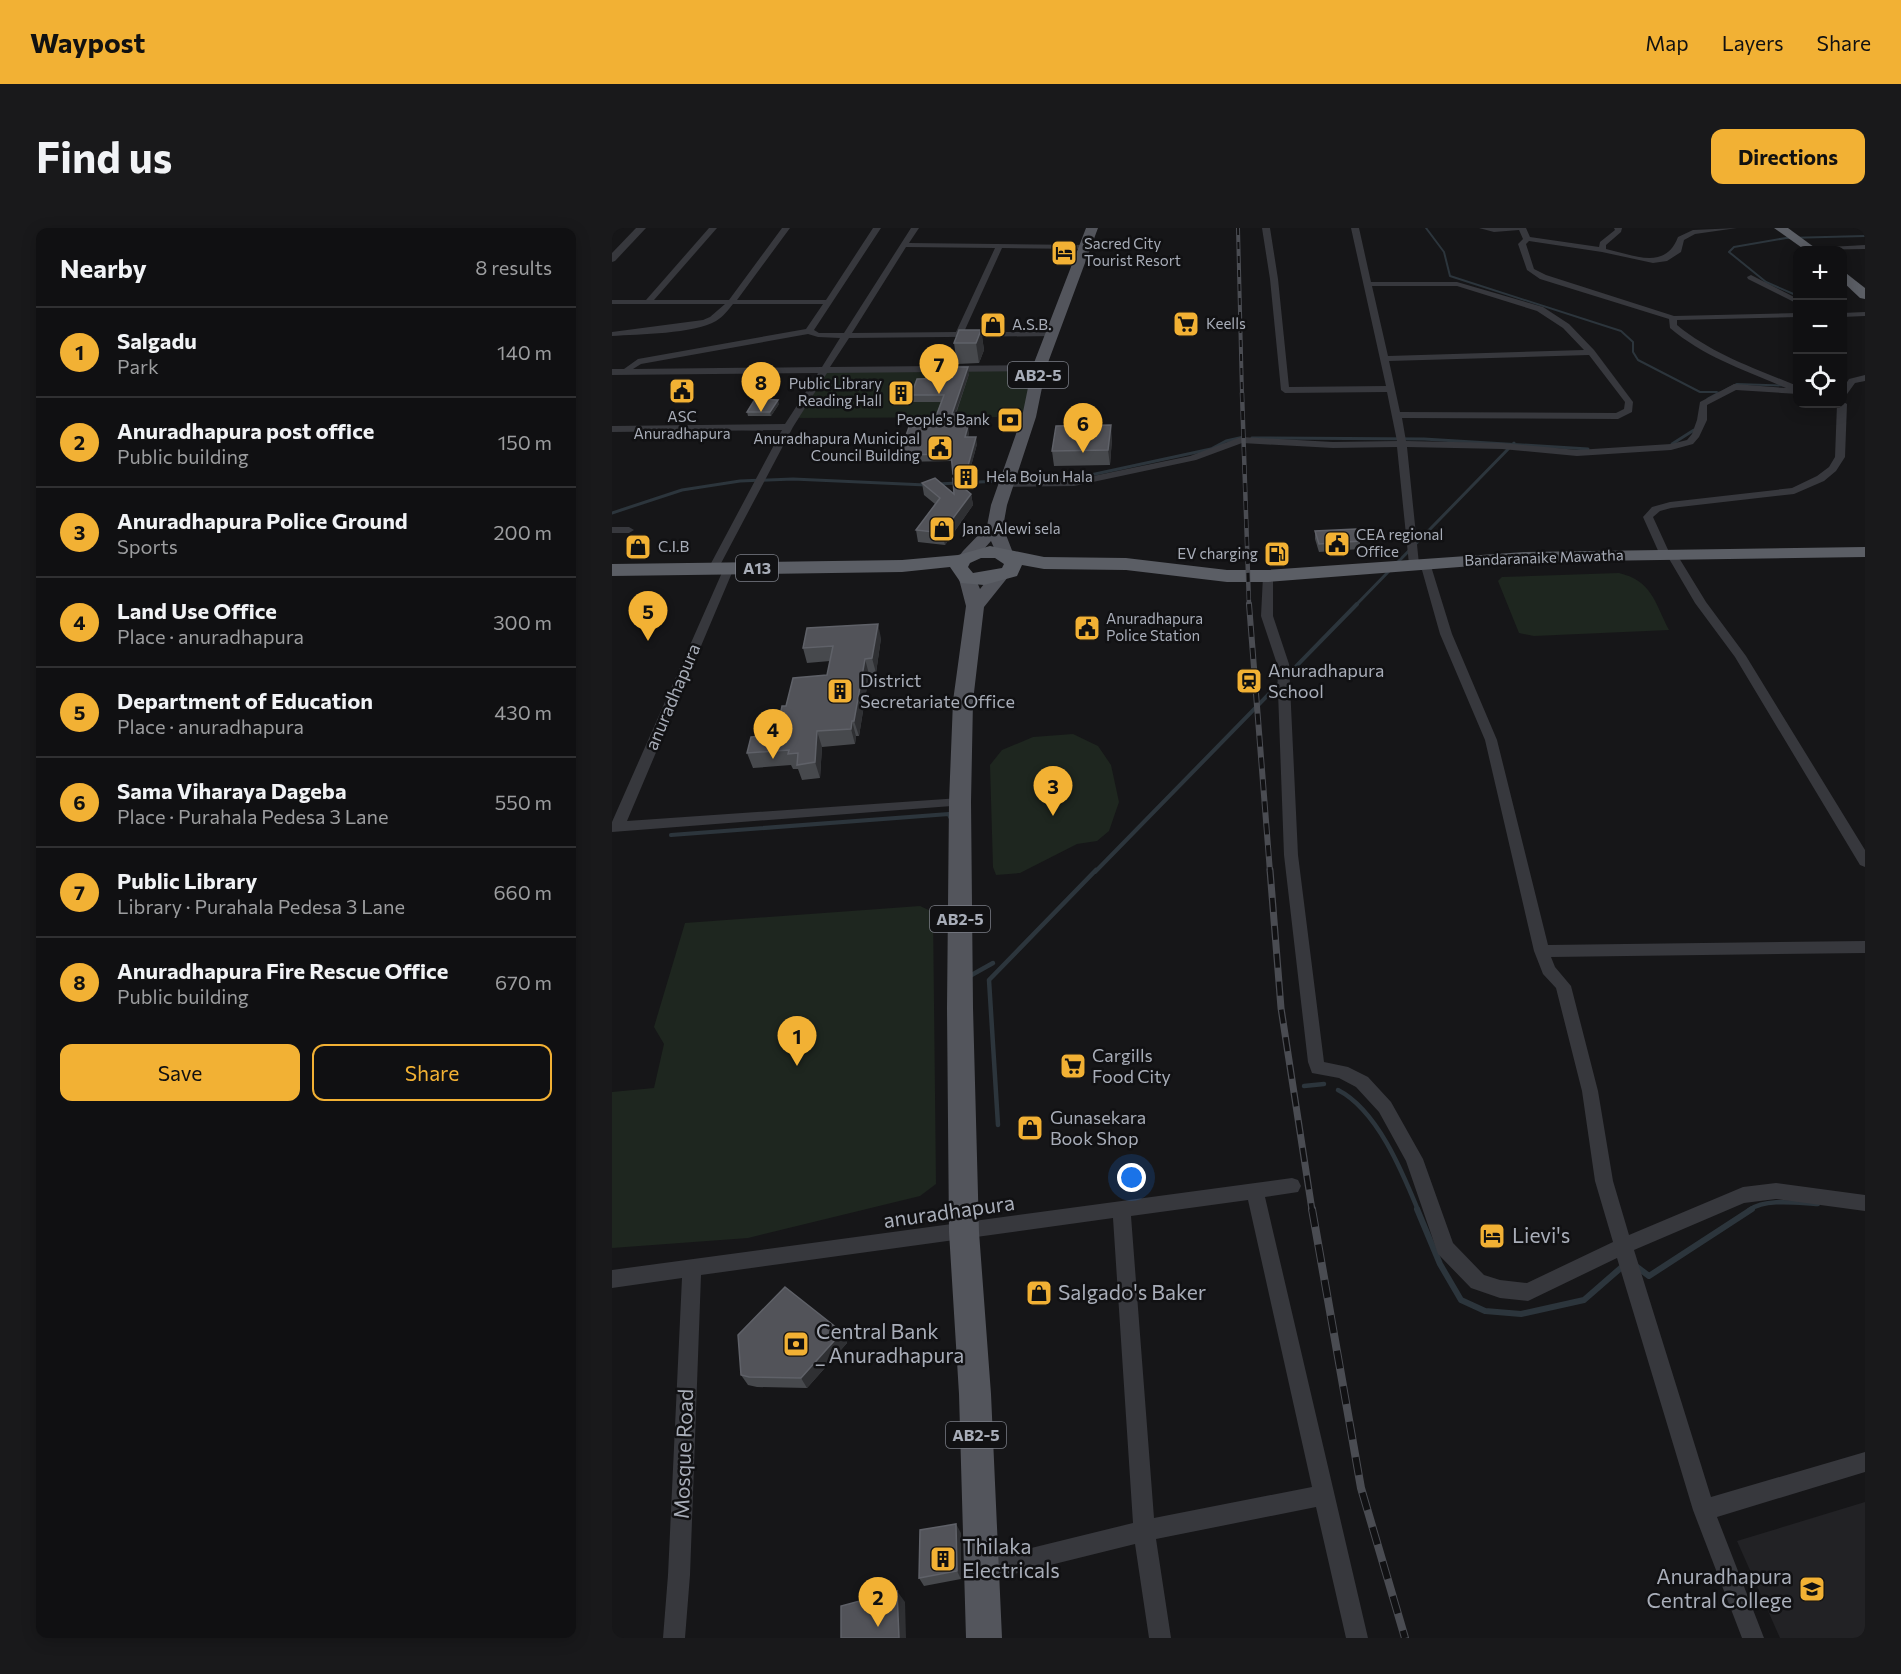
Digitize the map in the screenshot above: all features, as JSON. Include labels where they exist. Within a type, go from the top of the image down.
[{"type":"highway","points":[[1789,234],[1806,246]]},
{"type":"highway","points":[[1847,279],[1865,295]]},
{"type":"highway","points":[[965,567],[986,552],[1006,565]]},
{"type":"highway","name":"Bandaranaike Mawatha","points":[[1006,565],[1126,564],[1227,576],[1268,576],[1524,557],[1865,552]]},
{"type":"highway","points":[[965,567],[1006,565]]},
{"type":"highway","name":"A13","points":[[612,570],[965,567]]},
{"type":"main road","name":"AB2-5","points":[[984,1638],[975,1394],[964,1232],[960,1008],[960,802],[963,701],[975,606],[965,567],[995,526],[1005,485],[1029,417],[1039,368],[1092,228]]},
{"type":"main road","points":[[975,606],[1006,565],[995,526]]},
{"type":"street","points":[[612,259],[640,228]]},
{"type":"street","points":[[649,302],[713,228]]},
{"type":"street","points":[[612,334],[703,323],[714,319],[731,301],[786,228]]},
{"type":"street","points":[[809,331],[877,228]]},
{"type":"street","name":"anuradhapura","points":[[615,826],[762,472],[824,369],[915,228]]},
{"type":"street","points":[[1266,228],[1286,390],[1389,389]]},
{"type":"street","points":[[1354,228],[1401,440],[1419,563],[1491,740],[1542,951],[1548,970],[1563,986],[1590,1091],[1604,1181],[1704,1510],[1753,1638]]},
{"type":"street","points":[[1483,228],[1494,230],[1520,228],[1527,238],[1602,250],[1639,260],[1664,259],[1678,250],[1681,239],[1691,230],[1733,228]]},
{"type":"street","points":[[1602,250],[1604,244],[1619,231],[1618,228]]},
{"type":"street","points":[[1527,238],[1522,244],[1531,270],[1543,277],[1673,318],[1793,315]]},
{"type":"street","points":[[904,245],[1084,247]]},
{"type":"street","points":[[960,333],[999,247]]},
{"type":"street","points":[[1847,248],[1865,247]]},
{"type":"street","points":[[1751,278],[1793,300]]},
{"type":"street","points":[[1368,284],[1457,284],[1483,290],[1548,313],[1566,326],[1591,352],[1629,402],[1629,410],[1618,416],[1396,415]]},
{"type":"street","points":[[612,302],[827,302]]},
{"type":"street","points":[[1847,315],[1865,314]]},
{"type":"street","points":[[1673,318],[1673,326],[1689,341],[1720,357],[1793,387]]},
{"type":"street","points":[[625,371],[638,362],[809,331],[818,335],[845,336],[960,333],[1052,334]]},
{"type":"street","points":[[1383,359],[1591,352]]},
{"type":"street","points":[[612,372],[1039,368]]},
{"type":"street","points":[[1847,390],[1852,381],[1865,378]]},
{"type":"street","points":[[1005,485],[1074,483],[1193,458],[1241,440],[1333,445],[1401,440],[1577,453],[1671,447],[1690,442],[1696,435],[1702,420],[1703,404],[1727,390],[1734,387],[1793,389]]},
{"type":"street","points":[[1842,408],[1840,458],[1831,470],[1812,484],[1794,491],[1670,505],[1656,509],[1648,517],[1669,555],[1740,656],[1865,862]]},
{"type":"street","points":[[612,429],[788,428]]},
{"type":"street","points":[[612,530],[629,530]]},
{"type":"street","points":[[1268,576],[1267,616],[1283,664],[1291,855],[1318,1068],[1342,1072],[1362,1082],[1385,1107],[1414,1159],[1445,1248],[1478,1282],[1500,1289],[1528,1292],[1623,1246],[1743,1195],[1776,1191],[1865,1203]]},
{"type":"street","points":[[615,826],[960,802]]},
{"type":"street","points":[[1542,951],[1865,947]]},
{"type":"street","name":"anuradhapura","points":[[612,1280],[1292,1186]]},
{"type":"street","points":[[1255,1192],[1357,1638]]},
{"type":"street","points":[[1122,1211],[1144,1531],[1160,1638]]},
{"type":"street","name":"Mosque Road","points":[[674,1638],[692,1270]]},
{"type":"street","points":[[1704,1510],[1865,1462]]},
{"type":"street","points":[[982,1571],[1144,1531],[1325,1495]]},
{"type":"shaded area","points":[[1039,368],[1029,417],[793,418],[824,369]]},
{"type":"shaded area","points":[[1619,573],[1639,581],[1645,587],[1655,601],[1669,630],[1534,636],[1519,633],[1498,581],[1502,577]]},
{"type":"shaded area","points":[[1073,734],[1098,746],[1111,765],[1119,802],[1109,831],[1097,841],[1077,844],[1020,873],[996,875],[993,867],[990,765],[1002,750],[1033,737]]},
{"type":"shaded area","points":[[920,906],[933,912],[936,1184],[920,1196],[748,1238],[612,1248],[612,1092],[654,1088],[664,1044],[654,1027],[685,923]]},
{"type":"shaded area","name":"Anuradhapura Central College","points":[[1865,1502],[1865,1638],[1780,1638],[1737,1541]]},
{"type":"building","points":[[959,330],[981,330],[976,343],[954,343]]},
{"type":"building","points":[[952,367],[968,367],[952,414],[965,414],[961,426],[968,426],[965,437],[976,437],[966,473],[953,474],[951,454],[899,455],[909,427],[932,427],[944,395],[911,395],[917,379],[948,378]]},
{"type":"building","points":[[755,399],[778,400],[770,412],[747,412]]},
{"type":"building","points":[[1111,425],[1108,450],[1052,451],[1056,426]]},
{"type":"building","points":[[935,478],[954,494],[953,479],[971,494],[942,533],[916,530],[940,498],[922,483]]},
{"type":"building","points":[[1356,529],[1360,541],[1319,544],[1315,531]]},
{"type":"building","points":[[878,624],[872,658],[865,659],[851,729],[817,731],[815,762],[797,765],[798,753],[788,754],[789,750],[747,753],[751,737],[776,735],[782,706],[786,706],[793,678],[827,675],[833,646],[803,648],[807,628]]},
{"type":"building","name":"Central Bank _ Anuradhapura","points":[[785,1287],[842,1332],[801,1378],[741,1375],[738,1335]]},
{"type":"building","name":"Thilaka Electricals","points":[[956,1524],[957,1571],[919,1578],[920,1530]]},
{"type":"building","points":[[897,1591],[899,1638],[841,1638],[841,1606]]},
{"type":"waterway","points":[[1426,228],[1444,252],[1450,276],[1621,331],[1633,342],[1633,352],[1638,360],[1700,392],[1717,392]]},
{"type":"waterway","points":[[1793,294],[1766,282],[1729,252],[1734,247],[1786,238],[1865,236]]},
{"type":"waterway","points":[[1716,395],[1737,384],[1793,386]]},
{"type":"waterway","points":[[1708,399],[1719,393]]},
{"type":"waterway","points":[[1672,444],[1694,430]]},
{"type":"waterway","points":[[1021,481],[1072,479],[1211,449],[1226,441],[1244,437]]},
{"type":"waterway","points":[[1252,438],[1424,439],[1513,444]]},
{"type":"waterway","points":[[1397,563],[1513,444]]},
{"type":"waterway","points":[[1513,444],[1588,449]]},
{"type":"waterway","points":[[612,513],[682,490],[740,481],[793,479],[926,485]]},
{"type":"waterway","points":[[937,484],[1000,481]]},
{"type":"waterway","points":[[1356,605],[1391,569]]},
{"type":"waterway","points":[[1095,872],[1357,604]]},
{"type":"waterway","points":[[671,835],[949,814],[950,817]]},
{"type":"waterway","points":[[998,1125],[989,980],[1096,870]]},
{"type":"waterway","points":[[968,977],[993,963]]},
{"type":"waterway","points":[[1304,1086],[1324,1084]]},
{"type":"waterway","points":[[1338,1090],[1352,1099],[1376,1126],[1396,1160],[1418,1210]]},
{"type":"waterway","points":[[1749,1210],[1756,1206],[1773,1203],[1818,1204]]},
{"type":"waterway","points":[[1417,1209],[1440,1264],[1461,1300],[1485,1311],[1521,1314],[1584,1300],[1623,1266]]},
{"type":"waterway","points":[[1637,1267],[1649,1276],[1752,1209]]},
{"type":"railway","points":[[1238,228],[1242,395]]},
{"type":"railway","points":[[1242,393],[1249,605]]},
{"type":"railway","points":[[1249,604],[1270,872]]},
{"type":"railway","points":[[1270,870],[1281,1008],[1312,1210]]},
{"type":"railway","points":[[1312,1209],[1361,1488],[1405,1638]]},
{"type":"place","name":"Sacred City Tourist Resort","points":[[1064,253]]},
{"type":"place","name":"Keells","points":[[1186,324]]},
{"type":"place","name":"A.S.B.","points":[[993,325]]},
{"type":"place","name":"ASC Anuradhapura","points":[[682,391]]},
{"type":"place","name":"Public Library Reading Hall","points":[[901,393]]},
{"type":"place","name":"Public Library","points":[[939,394]]},
{"type":"place","name":"Anuradhapura Fire Rescue Office","points":[[761,412]]},
{"type":"place","name":"People's Bank","points":[[1010,420]]},
{"type":"place","name":"Anuradhapura Municipal Council Building","points":[[940,448]]},
{"type":"place","name":"Sama Viharaya Dageba","points":[[1083,453]]},
{"type":"place","name":"Hela Bojun Hala","points":[[966,477]]},
{"type":"place","name":"Jana Alewi sela","points":[[942,529]]},
{"type":"place","name":"CEA regional Office","points":[[1337,544]]},
{"type":"place","name":"C.I.B","points":[[638,547]]},
{"type":"place","name":"EV charging","points":[[1277,554]]},
{"type":"place","name":"Anuradhapura Police Station","points":[[1087,628]]},
{"type":"place","name":"Department of Education","points":[[648,641]]},
{"type":"place","name":"Anuradhapura School","points":[[1249,681]]},
{"type":"place","name":"District Secretariate Office","points":[[840,691]]},
{"type":"place","name":"Land Use Office","points":[[773,759]]},
{"type":"place","name":"Anuradhapura Police Ground","points":[[1053,816]]},
{"type":"place","name":"Salgadu","points":[[797,1066]]},
{"type":"place","name":"Cargills Food City","points":[[1073,1066]]},
{"type":"place","name":"Gunasekara Book Shop","points":[[1030,1128]]},
{"type":"place","name":"Lievi's","points":[[1492,1236]]},
{"type":"place","name":"Salgado's Baker","points":[[1039,1293]]},
{"type":"place","name":"Central Bank _ Anuradhapura","points":[[796,1344]]},
{"type":"place","name":"Thilaka Electricals","points":[[943,1559]]},
{"type":"place","name":"Anuradhapura Central College","points":[[1812,1589]]},
{"type":"place","name":"Anuradhapura post office","points":[[878,1627]]}]
